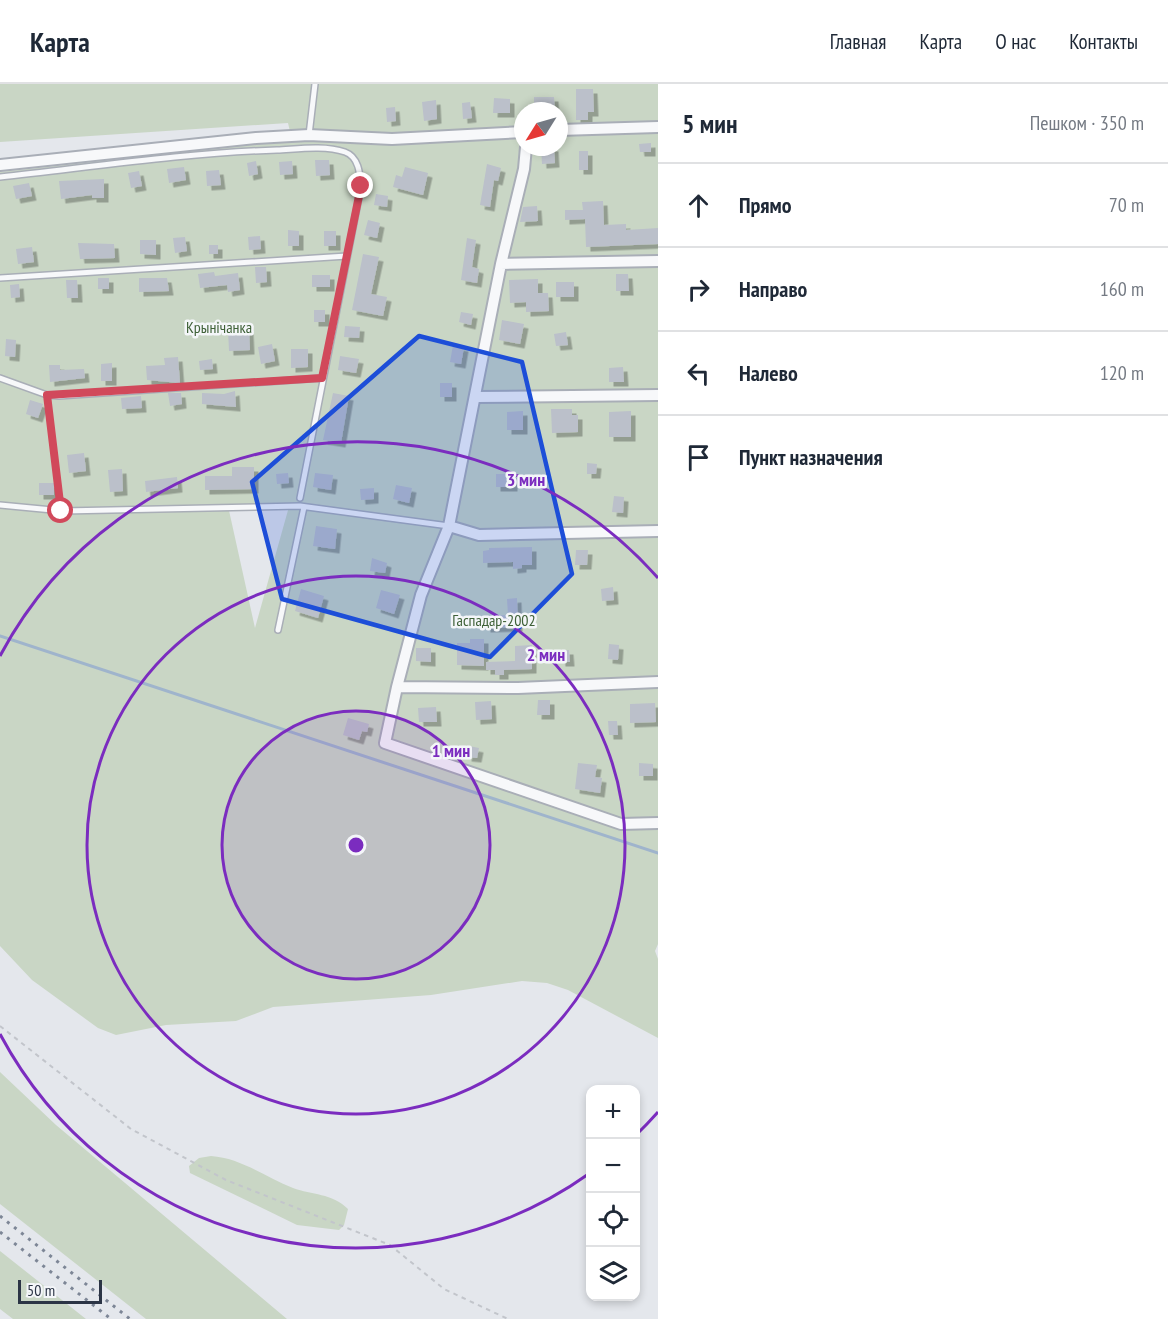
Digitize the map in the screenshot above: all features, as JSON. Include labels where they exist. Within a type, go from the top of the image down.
[{"type":"street","points":[[568,130],[658,127]]},
{"type":"street","points":[[0,165],[256,138],[309,135],[392,139],[514,132]]},
{"type":"street","points":[[525,156],[501,264],[449,526],[422,595],[397,687],[385,744],[621,824],[658,823]]},
{"type":"street","points":[[501,264],[658,261]]},
{"type":"street","points":[[476,397],[658,395]]},
{"type":"street","points":[[449,526],[479,535],[658,531]]},
{"type":"street","points":[[397,687],[518,688],[658,682]]},
{"type":"lane","points":[[309,135],[315,84]]},
{"type":"lane","points":[[0,177],[250,151],[319,148],[345,152],[354,158],[358,166],[361,186],[300,498]]},
{"type":"lane","points":[[0,278],[347,256]]},
{"type":"lane","points":[[0,378],[47,395],[322,378]]},
{"type":"lane","points":[[0,505],[61,511],[304,507],[449,526]]},
{"type":"lane","points":[[278,630],[304,507]]},
{"type":"path","points":[[47,395],[61,511]]},
{"type":"path","points":[[0,1026],[131,1129],[226,1180],[390,1245],[444,1289],[508,1319]]},
{"type":"highlighted area","points":[[419,336],[522,362],[572,574],[490,657],[282,599],[252,482]]},
{"type":"green space","points":[[0,84],[658,84],[658,944],[655,951],[658,959],[658,1038],[568,990],[547,983],[522,981],[431,995],[273,1007],[236,1021],[166,1025],[116,1035],[98,1028],[32,980],[0,946],[0,172],[292,140],[288,123],[0,142]],"holes":[[[290,503],[255,628],[228,506]]]},
{"type":"green space","points":[[0,1072],[56,1125],[287,1319],[146,1319],[0,1204]]},
{"type":"green space","points":[[211,1156],[233,1160],[293,1188],[335,1200],[348,1209],[344,1225],[339,1230],[297,1225],[190,1173],[189,1166],[199,1158]]},
{"type":"green space","points":[[0,1251],[86,1319],[13,1319],[0,1309]]},
{"type":"building","points":[[576,89],[593,89],[594,112],[588,112],[588,120],[576,120]]},
{"type":"building","points":[[534,97],[554,97],[554,102],[534,102]]},
{"type":"building","points":[[494,98],[510,99],[510,113],[493,113]]},
{"type":"building","points":[[436,100],[437,119],[424,121],[422,102]]},
{"type":"building","points":[[470,102],[472,118],[463,119],[462,103]]},
{"type":"building","points":[[395,107],[396,121],[387,122],[386,108]]},
{"type":"building","points":[[651,143],[651,152],[640,152],[639,144]]},
{"type":"building","points":[[579,151],[588,151],[588,170],[579,170]]},
{"type":"building","points":[[542,156],[555,156],[555,163],[542,164]]},
{"type":"building","points":[[315,160],[329,160],[330,175],[316,176]]},
{"type":"building","points":[[256,161],[258,174],[249,176],[247,163]]},
{"type":"building","points":[[292,161],[293,174],[280,175],[279,162]]},
{"type":"building","points":[[487,164],[501,168],[498,181],[494,180],[490,207],[480,205]]},
{"type":"building","points":[[184,167],[186,180],[169,183],[167,169]]},
{"type":"building","points":[[405,167],[428,173],[423,195],[393,187],[396,175],[402,177]]},
{"type":"building","points":[[219,170],[221,185],[207,186],[206,171]]},
{"type":"building","points":[[139,171],[142,186],[131,188],[128,173]]},
{"type":"building","points":[[104,179],[104,198],[92,198],[92,195],[61,199],[59,181]]},
{"type":"building","points":[[29,183],[32,196],[16,199],[13,186]]},
{"type":"building","points":[[376,194],[388,196],[387,207],[374,205]]},
{"type":"building","points":[[603,201],[604,225],[626,224],[626,230],[658,228],[658,244],[586,247],[585,219],[565,220],[565,210],[583,210],[582,202]]},
{"type":"building","points":[[537,206],[538,221],[520,222],[523,207]]},
{"type":"building","points":[[368,220],[380,223],[377,238],[364,235]]},
{"type":"building","points":[[288,230],[299,231],[299,246],[288,246]]},
{"type":"building","points":[[324,231],[336,231],[336,246],[324,246]]},
{"type":"building","points":[[260,236],[261,249],[249,250],[248,237]]},
{"type":"building","points":[[185,237],[187,251],[175,253],[173,238]]},
{"type":"building","points":[[467,238],[476,240],[472,267],[479,269],[477,283],[461,280]]},
{"type":"building","points":[[140,240],[156,240],[156,255],[140,254]]},
{"type":"building","points":[[78,243],[114,244],[115,258],[80,259]]},
{"type":"building","points":[[209,245],[218,245],[218,254],[209,254]]},
{"type":"building","points":[[32,247],[34,262],[18,264],[16,249]]},
{"type":"building","points":[[363,254],[379,257],[371,294],[387,297],[383,316],[352,310]]},
{"type":"building","points":[[255,267],[266,267],[267,282],[256,283]]},
{"type":"building","points":[[214,272],[215,276],[238,273],[240,290],[228,292],[227,285],[200,288],[198,274]]},
{"type":"building","points":[[616,274],[628,274],[629,291],[616,291]]},
{"type":"building","points":[[312,275],[330,275],[330,287],[312,287]]},
{"type":"building","points":[[98,278],[109,278],[109,289],[98,289]]},
{"type":"building","points":[[139,278],[167,278],[169,291],[139,292]]},
{"type":"building","points":[[538,279],[538,293],[548,293],[549,311],[526,312],[526,302],[510,303],[509,280]]},
{"type":"building","points":[[66,280],[77,280],[78,298],[67,298]]},
{"type":"building","points":[[556,282],[574,282],[574,297],[556,297]]},
{"type":"building","points":[[19,284],[20,297],[11,298],[10,285]]},
{"type":"building","points":[[314,310],[325,310],[325,322],[314,322]]},
{"type":"building","points":[[461,312],[473,314],[471,325],[459,322]]},
{"type":"building","points":[[502,320],[524,324],[520,344],[499,340]]},
{"type":"building","points":[[345,326],[360,327],[359,338],[344,337]]},
{"type":"building","points":[[249,329],[250,350],[229,351],[228,330]]},
{"type":"building","points":[[566,332],[568,345],[556,346],[554,334]]},
{"type":"building","points":[[6,339],[16,340],[15,357],[5,356]]},
{"type":"building","points":[[272,344],[275,361],[261,364],[258,347]]},
{"type":"building","points":[[453,345],[464,347],[461,364],[450,362]]},
{"type":"building","points":[[291,349],[308,349],[308,367],[291,368]]},
{"type":"building","points":[[340,356],[359,359],[356,373],[338,370]]},
{"type":"building","points":[[178,357],[180,383],[147,380],[146,366],[165,365],[164,358]]},
{"type":"building","points":[[212,359],[213,369],[200,370],[199,361]]},
{"type":"building","points":[[112,363],[112,381],[101,381],[101,364]]},
{"type":"building","points":[[49,365],[60,365],[60,370],[84,369],[85,378],[50,382]]},
{"type":"building","points":[[623,367],[624,382],[609,382],[609,368]]},
{"type":"building","points":[[440,383],[452,383],[452,397],[440,397]]},
{"type":"building","points":[[235,391],[236,407],[202,404],[202,393],[224,394]]},
{"type":"building","points":[[168,393],[181,393],[182,404],[170,406]]},
{"type":"building","points":[[333,393],[349,396],[341,443],[323,440]]},
{"type":"building","points":[[141,396],[142,408],[122,409],[121,398]]},
{"type":"building","points":[[30,400],[43,404],[38,418],[26,414]]},
{"type":"building","points":[[551,409],[572,409],[572,415],[578,415],[578,432],[552,433]]},
{"type":"building","points":[[523,411],[523,430],[507,430],[507,412]]},
{"type":"building","points":[[631,411],[631,437],[609,437],[609,412]]},
{"type":"building","points":[[84,453],[86,471],[69,473],[67,455]]},
{"type":"building","points":[[587,463],[597,464],[596,474],[587,474]]},
{"type":"building","points":[[232,467],[254,467],[254,489],[205,490],[205,476],[232,476]]},
{"type":"building","points":[[122,469],[123,491],[110,492],[108,470]]},
{"type":"building","points":[[288,473],[289,483],[277,484],[276,474]]},
{"type":"building","points":[[315,473],[333,475],[331,490],[313,487]]},
{"type":"building","points":[[496,474],[513,474],[513,487],[496,487]]},
{"type":"building","points":[[177,477],[178,488],[146,492],[145,481]]},
{"type":"building","points":[[39,483],[54,483],[54,495],[39,495]]},
{"type":"building","points":[[396,485],[412,488],[409,503],[393,499]]},
{"type":"building","points":[[374,488],[374,499],[361,500],[360,489]]},
{"type":"building","points":[[614,496],[624,497],[623,513],[612,512]]},
{"type":"building","points":[[316,526],[337,529],[335,549],[313,546]]},
{"type":"building","points":[[532,547],[532,565],[522,565],[522,568],[513,569],[513,562],[483,563],[483,551],[489,548]]},
{"type":"building","points":[[576,550],[588,550],[587,565],[575,565]]},
{"type":"building","points":[[372,558],[387,563],[385,573],[370,571]]},
{"type":"building","points":[[613,587],[614,600],[602,601],[601,589]]},
{"type":"building","points":[[301,589],[324,596],[318,618],[295,611]]},
{"type":"building","points":[[381,590],[400,595],[394,614],[376,608]]},
{"type":"building","points":[[517,598],[518,627],[486,628],[486,616],[508,615],[507,599]]},
{"type":"building","points":[[470,639],[484,639],[484,666],[457,665],[457,643],[470,643]]},
{"type":"building","points":[[609,644],[619,645],[618,660],[608,659]]},
{"type":"building","points":[[532,645],[532,669],[504,670],[504,675],[495,675],[495,670],[486,670],[486,662],[515,661],[515,646]]},
{"type":"building","points":[[416,648],[431,648],[431,662],[416,661]]},
{"type":"building","points":[[560,650],[569,650],[570,662],[561,662]]},
{"type":"building","points":[[538,700],[550,700],[550,715],[537,715]]},
{"type":"building","points":[[491,701],[492,719],[476,720],[475,702]]},
{"type":"building","points":[[655,703],[656,722],[630,723],[630,704]]},
{"type":"building","points":[[436,707],[437,722],[419,722],[418,708]]},
{"type":"building","points":[[348,718],[369,724],[367,732],[362,731],[359,740],[343,735]]},
{"type":"building","points":[[608,721],[617,721],[618,735],[609,735]]},
{"type":"building","points":[[469,746],[479,748],[477,758],[467,757]]},
{"type":"building","points":[[578,763],[597,765],[595,777],[602,778],[600,793],[575,789]]},
{"type":"building","points":[[639,763],[653,764],[653,776],[639,776]]},
{"type":"waterway","points":[[0,636],[658,853]]},
{"type":"railway","points":[[0,1216],[130,1319]]},
{"type":"railway","points":[[0,1232],[111,1319]]},
{"type":"route","points":[[61,511],[47,395],[322,378],[361,186]]},
{"type":"park label","name":"Крынічанка","points":[[219,327]]},
{"type":"park label","name":"Гаспадар-2002","points":[[494,620]]}]
